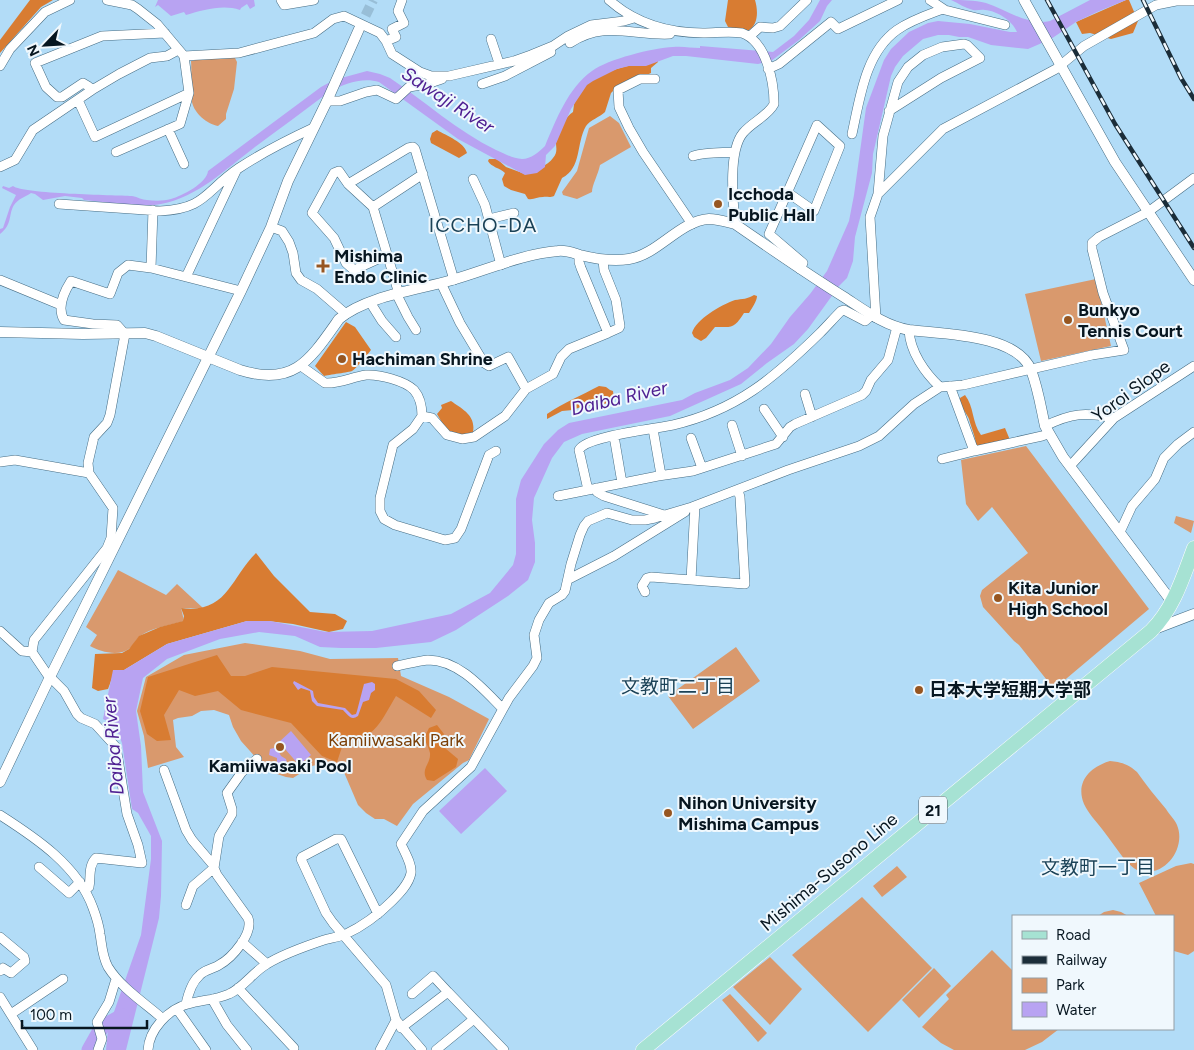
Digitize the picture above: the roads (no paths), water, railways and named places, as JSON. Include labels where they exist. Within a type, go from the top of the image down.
[{"type":"main road","name":"Mishima-Susono Line","points":[[643,1050],[1152,631],[1163,619],[1172,602],[1194,548]]},
{"type":"street","points":[[0,66],[10,49],[45,12],[70,0]]},
{"type":"street","points":[[107,0],[132,5],[165,33],[181,53],[189,93],[181,121],[168,129],[116,152]]},
{"type":"street","points":[[281,0],[284,6],[314,0]]},
{"type":"street","points":[[386,41],[396,37],[392,29],[404,23],[398,11],[402,0]]},
{"type":"street","points":[[609,0],[634,18],[657,28],[683,33]]},
{"type":"street","points":[[750,36],[760,27],[773,28],[780,26],[807,0]]},
{"type":"street","points":[[768,67],[779,64],[832,22],[838,29],[898,0]]},
{"type":"street","points":[[930,0],[943,9],[1005,25]]},
{"type":"street","points":[[1024,0],[1115,162],[1194,280]]},
{"type":"street","points":[[878,194],[943,129],[1000,100],[1060,64],[1084,46],[1156,6],[1176,1],[1194,1]]},
{"type":"street","points":[[852,134],[863,85],[874,56],[880,47],[892,34],[908,23],[943,9]]},
{"type":"street","points":[[0,167],[16,160],[33,130],[92,90],[144,61],[181,53],[233,55],[314,33],[339,16],[351,19],[380,33],[392,54],[413,69],[431,76],[449,76]]},
{"type":"street","points":[[482,84],[505,76],[538,60],[566,42],[568,36],[591,25],[634,18]]},
{"type":"street","points":[[0,782],[241,291],[271,227],[288,181],[329,98],[359,29]]},
{"type":"street","points":[[329,98],[340,100],[377,90],[396,99],[407,88],[531,55],[590,32],[625,31],[657,35],[734,32],[750,36],[762,49],[768,67],[774,104],[770,111],[744,132],[740,138],[736,152],[732,195],[735,224]]},
{"type":"street","points":[[92,90],[83,83],[62,97],[57,97],[46,87],[35,63],[102,36],[165,33]]},
{"type":"street","points":[[491,39],[499,63]]},
{"type":"street","points":[[874,316],[870,218],[878,194],[883,136],[889,111],[898,82],[908,67],[923,55],[942,47],[964,44],[980,58],[941,78],[889,111]]},
{"type":"street","points":[[655,79],[640,79],[618,90],[619,107],[643,152],[692,224]]},
{"type":"street","points":[[78,100],[95,137],[189,93]]},
{"type":"street","points":[[787,192],[814,211],[840,146],[817,125],[787,192],[769,234],[798,257],[803,263],[800,269]]},
{"type":"street","points":[[59,204],[153,210],[176,210],[192,206],[206,197],[237,170],[288,140],[313,128]]},
{"type":"street","points":[[168,129],[184,164]]},
{"type":"street","points":[[348,184],[410,147],[415,149],[454,280]]},
{"type":"street","points":[[693,156],[703,153],[736,152]]},
{"type":"street","points":[[186,277],[237,170]]},
{"type":"street","points":[[388,255],[354,270],[346,263],[334,238],[312,212],[334,173],[339,171],[348,184],[373,207],[388,255],[398,294],[416,330]]},
{"type":"street","points":[[373,207],[423,174]]},
{"type":"street","points":[[148,1050],[153,1031],[163,1019],[177,1009],[186,1004],[230,994],[268,964],[323,940],[344,935],[378,914],[397,896],[407,882],[411,872],[410,863],[402,844],[424,811],[471,767],[518,684],[533,666],[537,658],[534,635],[542,613],[549,603],[564,593],[580,535],[588,521],[607,513],[632,520],[645,520],[664,515],[694,506],[859,446],[879,436],[914,404],[940,387],[963,386],[1092,355],[1124,350],[1103,293],[1092,243],[1099,237],[1148,212],[1194,178]]},
{"type":"street","points":[[473,179],[485,205],[502,265]]},
{"type":"street","points":[[151,268],[153,210]]},
{"type":"street","points":[[489,219],[514,213]]},
{"type":"street","points":[[0,332],[145,333],[240,370],[263,376],[274,376],[286,374],[301,366],[339,320],[346,314],[370,302],[454,280],[546,252],[561,250],[603,260],[626,260],[651,251],[692,224],[710,219],[735,224],[800,269],[874,316],[909,330],[991,341],[1005,346],[1021,357],[1031,369],[1047,430],[1070,466],[1172,602]]},
{"type":"street","points":[[271,227],[282,231],[289,242],[296,273],[301,280],[317,289],[346,314]]},
{"type":"street","points":[[579,254],[581,268],[608,333]]},
{"type":"street","points":[[422,416],[432,418],[447,435],[468,439],[481,434],[505,416],[526,389],[553,374],[559,361],[569,349],[619,328],[616,300],[604,270],[603,260]]},
{"type":"street","points":[[125,334],[117,325],[86,324],[64,320],[60,311],[61,305],[71,281],[110,294],[118,273],[126,266],[133,265],[241,291]]},
{"type":"street","points":[[0,280],[61,305]]},
{"type":"street","points":[[441,283],[465,332],[484,363],[489,366],[508,357],[526,389]]},
{"type":"street","points":[[370,302],[377,315],[396,337]]},
{"type":"street","points":[[664,515],[604,496],[592,489],[579,448],[596,440],[682,422],[713,412],[754,391],[780,372],[841,311],[844,310],[865,321],[874,316]]},
{"type":"street","points":[[558,496],[661,475],[694,471],[776,444],[790,428],[862,395],[871,380],[888,360],[898,327]]},
{"type":"street","points":[[909,330],[909,341],[925,371],[940,387]]},
{"type":"street","points":[[39,868],[69,893],[82,886],[89,887],[91,865],[96,858],[142,863],[127,814],[116,747],[95,724],[81,718],[77,714],[64,691],[50,677],[32,652],[34,640],[106,548],[111,538],[113,508],[89,473],[88,463],[94,437],[102,429],[110,415],[125,334]]},
{"type":"street","points":[[301,366],[324,383],[373,375],[393,380],[413,390],[419,399],[422,416],[413,429],[394,442],[379,505],[384,519],[395,525],[445,540],[455,538],[489,455],[496,451]]},
{"type":"street","name":"Yoroi Slope","points":[[1070,466],[1114,418],[1194,366]]},
{"type":"street","points":[[950,386],[974,450]]},
{"type":"street","points":[[805,394],[812,417]]},
{"type":"street","points":[[764,409],[784,436]]},
{"type":"street","points":[[942,459],[974,450],[1042,436],[1047,430],[1069,416],[1086,414],[1114,418]]},
{"type":"street","points":[[732,424],[742,456]]},
{"type":"street","points":[[652,428],[661,475]]},
{"type":"street","points":[[1120,532],[1132,506],[1155,479],[1164,458],[1194,432]]},
{"type":"street","points":[[614,436],[622,483]]},
{"type":"street","points":[[691,438],[702,468]]},
{"type":"street","points":[[0,462],[15,460],[89,473]]},
{"type":"street","points":[[645,592],[642,586],[649,577],[745,584],[738,490]]},
{"type":"street","points":[[568,579],[614,556],[694,506]]},
{"type":"street","points":[[691,580],[694,506]]},
{"type":"street","points":[[1152,631],[1194,614]]},
{"type":"street","points":[[0,631],[22,651],[32,652]]},
{"type":"street","points":[[397,666],[429,660],[448,664],[476,682],[503,709]]},
{"type":"street","points":[[186,905],[193,886],[214,867],[219,836],[232,814],[227,793],[242,772],[256,760]]},
{"type":"street","points":[[164,770],[186,830],[214,867],[217,875],[249,921],[248,933],[242,942],[221,964],[199,975],[186,1004]]},
{"type":"street","points":[[0,815],[60,861],[82,886],[93,909],[100,933],[103,957],[118,980],[163,1019]]},
{"type":"street","points":[[378,914],[340,839],[336,839],[306,853],[301,859],[332,923],[386,985],[399,1024],[422,1050]]},
{"type":"street","points":[[0,937],[24,957],[25,961],[11,973],[3,968],[0,971]]},
{"type":"street","points":[[242,942],[268,964]]},
{"type":"street","points":[[412,994],[433,976],[500,1048]]},
{"type":"street","points":[[11,1014],[63,979]]},
{"type":"street","points":[[98,1050],[102,1039],[97,1022],[109,1002],[118,980]]},
{"type":"street","points":[[238,988],[294,1048]]},
{"type":"street","points":[[380,1050],[399,1024],[448,992]]},
{"type":"street","points":[[0,997],[33,1050]]},
{"type":"street","points":[[212,999],[227,1025],[248,1050]]},
{"type":"street","points":[[177,1009],[206,1050]]},
{"type":"street","points":[[436,1050],[474,1019]]},
{"type":"water","points":[[158,0],[254,0],[255,6],[250,9],[247,4],[240,10],[220,8],[186,15],[184,12],[171,16],[158,5],[155,7]]},
{"type":"water","points":[[820,0],[832,0],[820,21],[771,61],[758,64],[673,56],[646,66],[629,66],[617,69],[593,81],[587,85],[571,109],[555,146],[546,155],[545,167],[537,173],[525,175],[458,139],[379,82],[366,80],[347,84],[329,92],[211,181],[187,195],[161,204],[142,206],[122,205],[65,196],[43,200],[31,193],[14,205],[9,223],[0,234],[0,229],[3,228],[16,195],[2,188],[3,186],[9,188],[13,186],[33,191],[132,196],[143,200],[171,199],[199,184],[207,176],[208,171],[321,87],[334,80],[367,71],[390,78],[455,125],[496,150],[519,159],[529,158],[545,146],[569,95],[584,78],[599,67],[631,55],[654,49],[673,47],[700,48],[700,46],[773,52],[794,36],[809,20]]},
{"type":"water","points":[[951,0],[986,3],[1026,19],[1042,22],[1050,21],[1090,0],[1126,0],[1076,22],[1051,39],[1028,49],[991,45],[968,37],[938,35],[923,39],[903,56],[891,76],[873,154],[872,173],[855,237],[853,261],[847,278],[808,329],[794,344],[741,384],[670,416],[582,434],[564,442],[552,458],[534,498],[532,520],[535,562],[528,580],[508,596],[456,630],[431,642],[376,648],[320,647],[295,636],[259,632],[220,639],[167,659],[143,678],[136,711],[141,746],[143,792],[162,841],[159,918],[126,1050],[106,1050],[108,1029],[141,935],[151,859],[151,836],[138,813],[132,809],[122,743],[115,725],[103,719],[113,670],[124,670],[167,644],[247,621],[270,621],[326,632],[372,631],[451,614],[490,593],[513,565],[516,554],[516,499],[521,480],[544,444],[558,430],[569,423],[682,400],[730,380],[748,368],[771,344],[827,271],[849,221],[866,108],[884,60],[891,49],[909,32],[928,23],[938,21],[1017,32],[1008,20],[999,14],[984,10],[973,10]]},
{"type":"water","points":[[294,681],[313,691],[318,703],[345,708],[352,715],[356,714],[364,684],[372,682],[375,684],[375,690],[371,693],[369,700],[363,702],[358,716],[353,718],[343,710],[317,706],[312,701],[310,691],[301,688],[298,690],[293,683]]},
{"type":"water","points":[[291,731],[311,755],[299,765],[279,742]]},
{"type":"water","points":[[274,748],[286,759],[287,763],[285,766],[279,767],[277,765],[277,758],[269,755],[270,749]]},
{"type":"water","points":[[485,768],[507,791],[461,834],[439,811]]},
{"type":"waterway","points":[[89,1050],[102,1027],[122,1016]]},
{"type":"tunnel","points":[[359,29],[373,0]]},
{"type":"railway","points":[[1047,0],[1115,124],[1194,248]]},
{"type":"railway","points":[[1143,0],[1181,78],[1194,99]]},
{"type":"place","name":"Icchoda Public Hall","points":[[718,204]]},
{"type":"place","name":"Mishima Endo Clinic","points":[[323,266]]},
{"type":"place","name":"Bunkyo Tennis Court","points":[[1068,320]]},
{"type":"place","name":"Hachiman Shrine","points":[[342,359]]},
{"type":"place","name":"Kita Junior High School","points":[[998,598]]},
{"type":"place","name":"日本大学短期大学部","points":[[919,690]]},
{"type":"place","name":"Kamiiwasaki Pool","points":[[280,747]]},
{"type":"place","name":"Nihon University Mishima Campus","points":[[668,813]]},
{"type":"district","name":"ICCHO-DA","points":[[483,225]]},
{"type":"district","name":"文教町二丁目","points":[[678,686]]},
{"type":"district","name":"文教町一丁目","points":[[1098,867]]},
{"type":"water label","name":"Sawaji River","points":[[448,100]]},
{"type":"water label","name":"Daiba River","points":[[619,398]]},
{"type":"water label","name":"Daiba River","points":[[113,746]]},
{"type":"park label","name":"Kamiiwasaki Park","points":[[396,740]]}]
